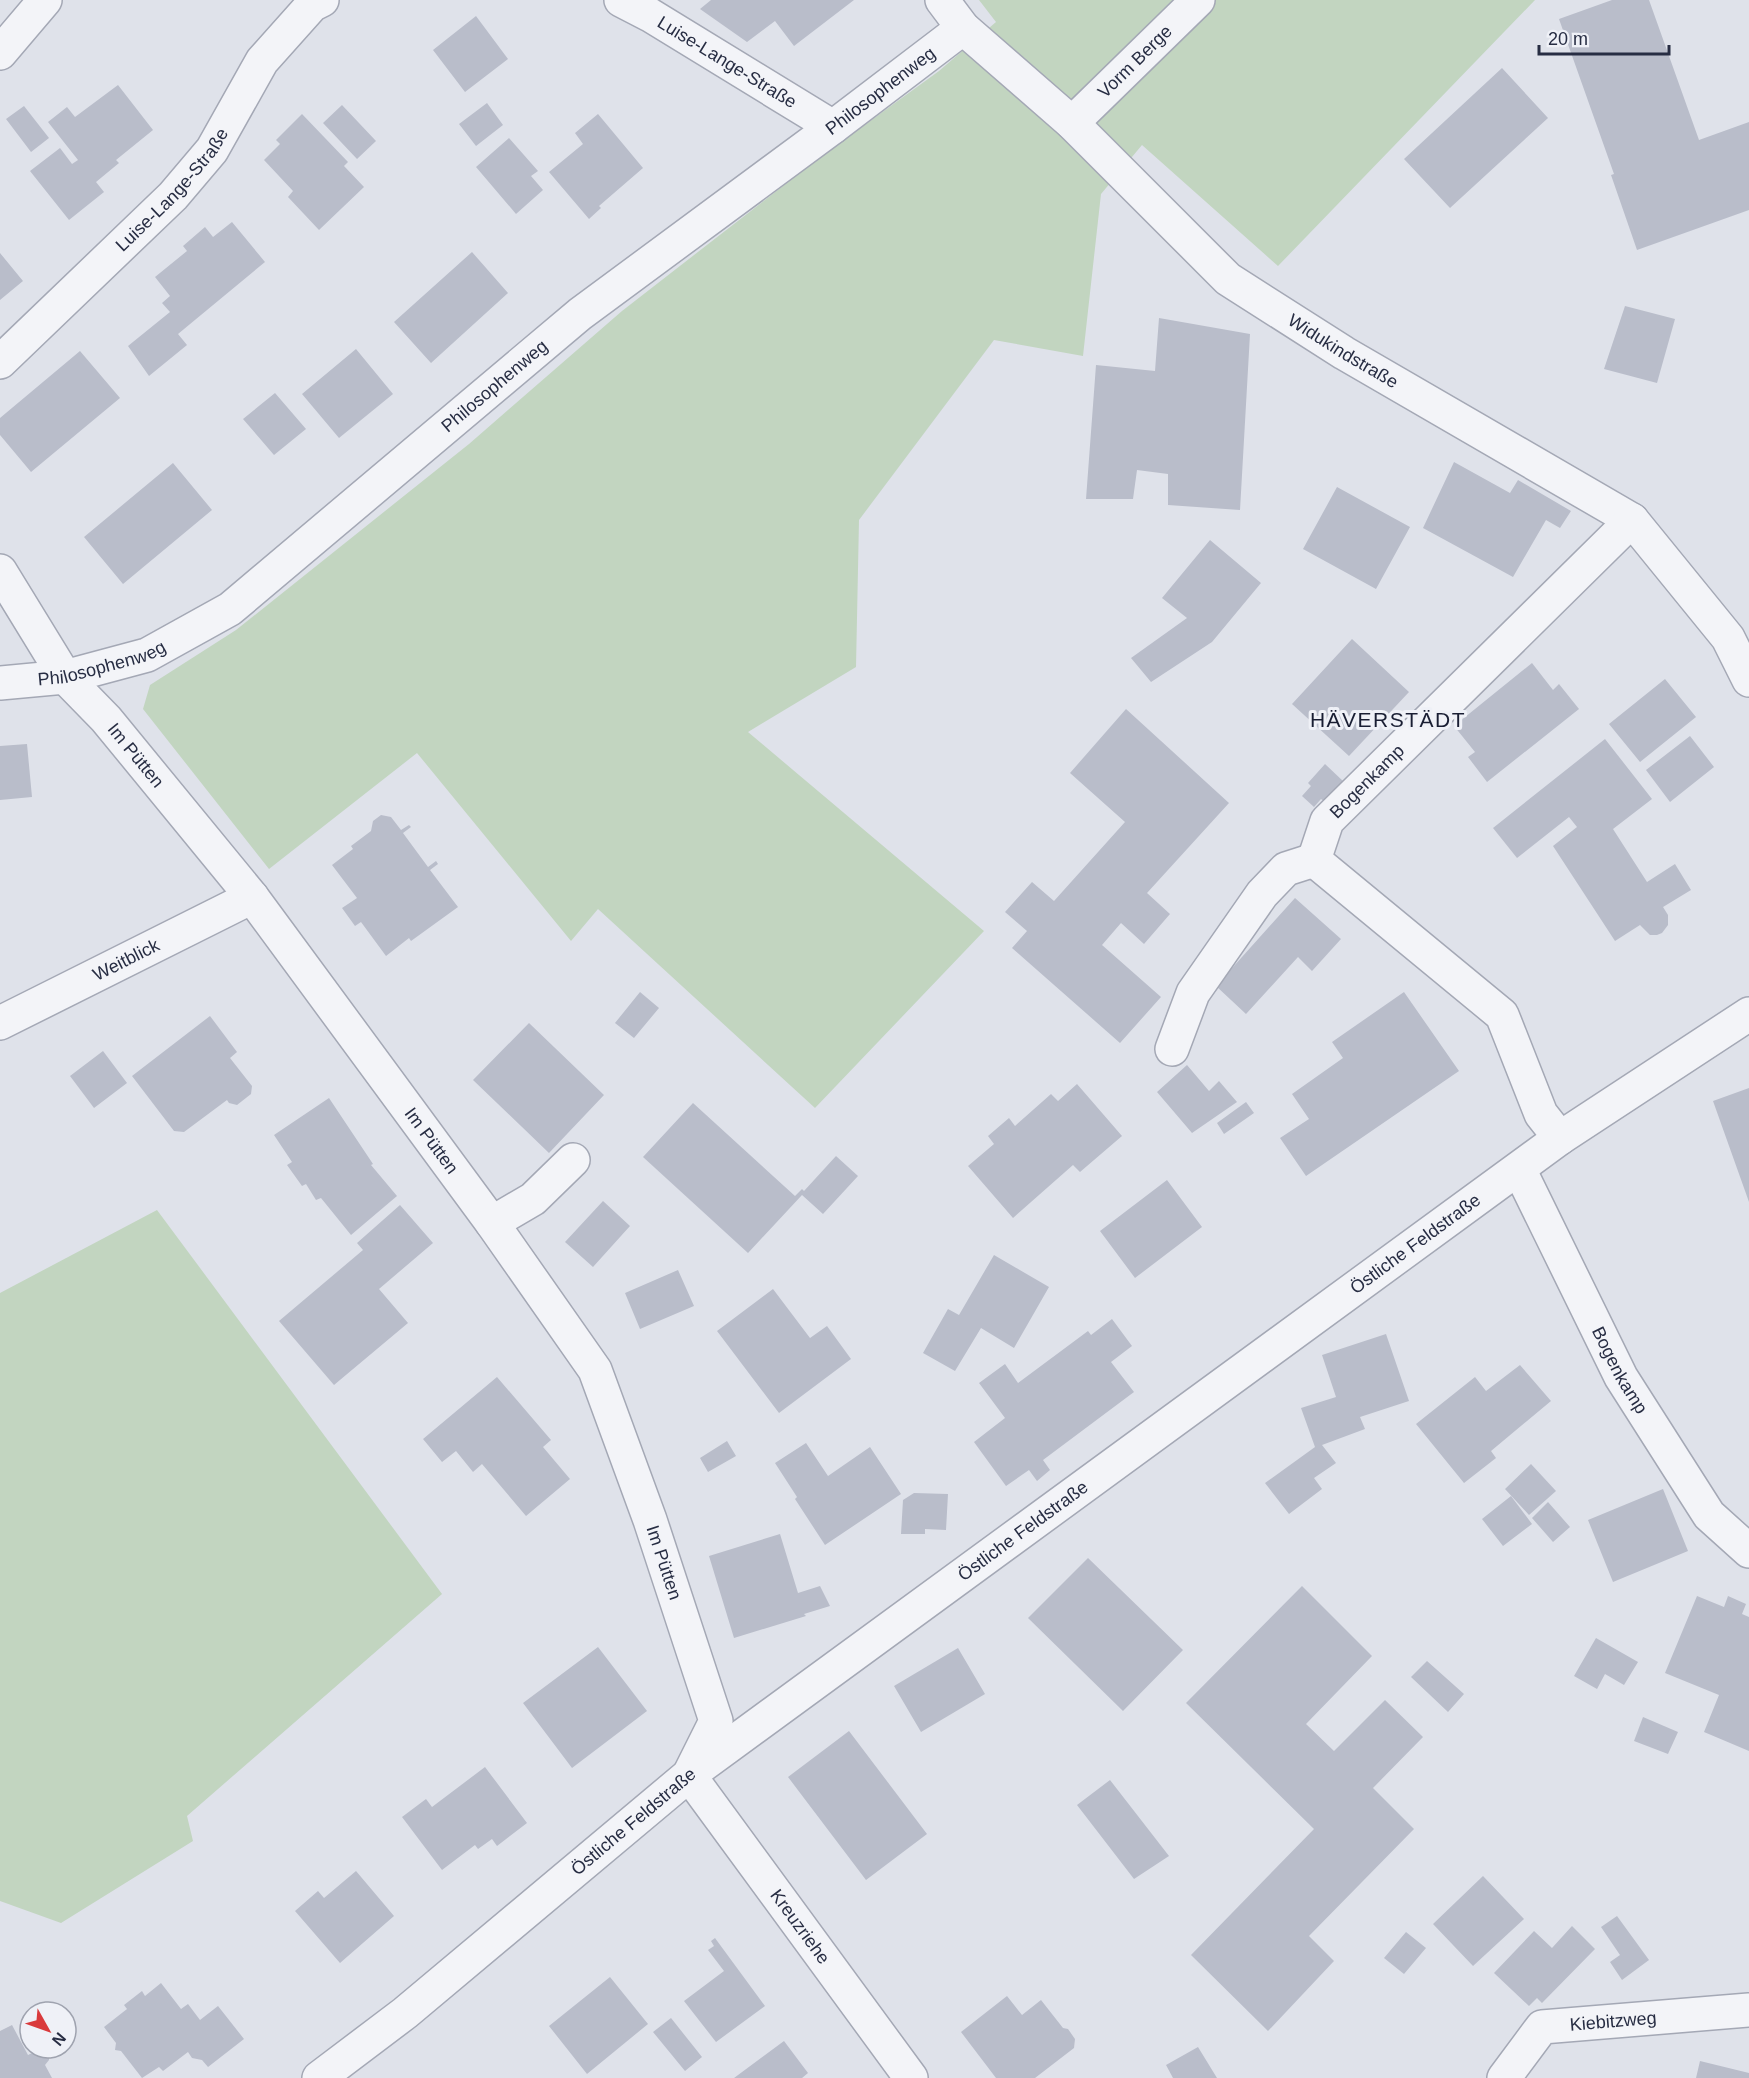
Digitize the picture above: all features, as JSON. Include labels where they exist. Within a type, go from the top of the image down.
[{"type":"street","points":[[0,53],[45,0]]},
{"type":"street","name":"Luise-Lange-Straße","points":[[0,362],[173,196],[212,150],[262,61],[312,5],[322,0]]},
{"type":"street","name":"Luise-Lange-Straße","points":[[621,0],[650,15],[833,127]]},
{"type":"street","name":"Widukindstraße","points":[[942,0],[963,28],[1072,123],[1228,279],[1344,353],[1632,520],[1728,638],[1749,680]]},
{"type":"street","name":"Vorm Berge","points":[[1072,123],[1198,0]]},
{"type":"street","name":"Philosophenweg","points":[[0,683],[65,677],[147,655],[230,609],[580,314],[963,28]]},
{"type":"street","name":"Bogenkamp","points":[[1314,860],[1327,821],[1632,520]]},
{"type":"street","name":"Im Pütten","points":[[0,571],[65,677],[106,719],[252,897],[492,1223],[595,1370],[650,1520],[716,1721],[689,1775]]},
{"type":"street","points":[[1172,1049],[1193,993],[1262,894],[1286,869],[1314,860],[1502,1015],[1541,1114],[1560,1138]]},
{"type":"street","name":"Weitblick","points":[[0,1023],[252,897]]},
{"type":"street","name":"Östliche Feldstraße","points":[[320,2078],[405,2013],[689,1775],[1560,1138],[1749,1014]]},
{"type":"street","points":[[492,1223],[533,1198],[573,1160]]},
{"type":"street","name":"Bogenkamp","points":[[1519,1169],[1621,1377],[1709,1515],[1749,1551]]},
{"type":"street","name":"Kreuzriehe","points":[[689,1775],[911,2078]]},
{"type":"street","name":"Kiebitzweg","points":[[1504,2078],[1542,2027],[1749,2010]]},
{"type":"green space","points":[[979,0],[1535,0],[1278,266],[1142,145],[1101,194],[1083,356],[994,340],[859,520],[856,667],[748,732],[984,931],[815,1108],[598,909],[571,941],[417,753],[269,869],[143,709],[150,685],[236,630],[469,444],[622,311],[815,161],[939,71],[996,22]]},
{"type":"green space","points":[[157,1210],[442,1594],[187,1816],[193,1841],[61,1923],[0,1901],[0,1293]]},
{"type":"building","points":[[711,0],[854,0],[794,46],[775,21],[747,42],[700,9]]},
{"type":"building","points":[[1612,0],[1649,0],[1699,140],[1749,122],[1749,210],[1637,250],[1611,175],[1614,174],[1559,19]]},
{"type":"building","points":[[476,16],[508,59],[465,92],[433,50]]},
{"type":"building","points":[[1502,68],[1548,118],[1450,208],[1404,159]]},
{"type":"building","points":[[118,85],[153,130],[116,160],[119,163],[96,182],[104,192],[69,220],[30,171],[60,148],[72,164],[78,160],[48,122],[67,107],[75,117]]},
{"type":"building","points":[[487,103],[503,125],[476,146],[459,124]]},
{"type":"building","points":[[342,105],[376,141],[357,159],[323,123]]},
{"type":"building","points":[[24,106],[49,138],[31,152],[6,119]]},
{"type":"building","points":[[302,114],[348,162],[344,166],[364,187],[319,230],[288,197],[293,191],[264,160],[280,144],[276,140]]},
{"type":"building","points":[[598,114],[643,168],[599,206],[601,208],[589,219],[549,172],[583,144],[575,133]]},
{"type":"building","points":[[509,138],[538,171],[531,176],[543,190],[516,214],[476,167]]},
{"type":"building","points":[[232,222],[265,262],[178,334],[187,345],[149,376],[128,346],[170,312],[162,303],[170,296],[155,277],[187,251],[183,246],[205,227],[213,237]]},
{"type":"building","points":[[472,252],[508,293],[431,363],[394,322]]},
{"type":"building","points":[[0,253],[23,281],[0,300]]},
{"type":"building","points":[[1625,306],[1675,319],[1657,383],[1604,369]]},
{"type":"building","points":[[1159,318],[1250,334],[1240,510],[1168,505],[1168,474],[1137,470],[1133,499],[1086,499],[1096,365],[1155,371]]},
{"type":"building","points":[[356,349],[393,394],[339,438],[302,394]]},
{"type":"building","points":[[80,351],[120,398],[31,472],[0,435],[0,418]]},
{"type":"building","points":[[275,393],[306,429],[274,455],[243,419]]},
{"type":"building","points":[[1454,462],[1510,493],[1518,480],[1571,511],[1560,528],[1546,520],[1513,577],[1423,528]]},
{"type":"building","points":[[173,463],[212,510],[123,584],[84,537]]},
{"type":"building","points":[[1337,487],[1410,527],[1376,589],[1303,549]]},
{"type":"building","points":[[1210,540],[1261,583],[1212,642],[1151,682],[1131,658],[1187,618],[1162,598]]},
{"type":"building","points":[[1352,639],[1409,692],[1349,756],[1292,704]]},
{"type":"building","points":[[1532,663],[1553,690],[1559,684],[1579,709],[1487,782],[1468,757],[1475,752],[1454,726]]},
{"type":"building","points":[[1665,679],[1696,717],[1640,762],[1609,724]]},
{"type":"building","points":[[1126,709],[1229,803],[1147,893],[1170,914],[1144,944],[1121,923],[1102,945],[1161,997],[1120,1043],[1012,948],[1027,931],[1005,912],[1032,882],[1054,901],[1125,822],[1070,773]]},
{"type":"building","points":[[1690,736],[1714,767],[1670,802],[1646,770]]},
{"type":"building","points":[[1605,739],[1652,799],[1613,829],[1647,882],[1675,864],[1691,890],[1663,907],[1668,915],[1668,925],[1662,933],[1657,935],[1650,935],[1640,925],[1615,941],[1553,846],[1577,827],[1569,817],[1517,858],[1493,828]]},
{"type":"building","points":[[27,744],[32,797],[0,800],[0,746]]},
{"type":"building","points":[[1325,764],[1344,782],[1325,802],[1321,799],[1314,807],[1302,796],[1311,786],[1308,783]]},
{"type":"building","points":[[381,815],[391,817],[401,830],[409,825],[411,827],[403,833],[428,867],[436,861],[438,864],[430,870],[458,907],[411,941],[409,938],[386,956],[361,922],[355,926],[342,908],[357,898],[332,865],[353,849],[351,846],[371,831],[373,821]]},
{"type":"building","points":[[1295,898],[1341,939],[1312,971],[1298,957],[1246,1014],[1216,986]]},
{"type":"building","points":[[640,992],[659,1008],[634,1038],[615,1023]]},
{"type":"building","points":[[1404,992],[1459,1071],[1306,1176],[1280,1138],[1309,1119],[1292,1094],[1343,1058],[1332,1042]]},
{"type":"building","points":[[210,1016],[237,1052],[230,1058],[252,1086],[251,1094],[237,1105],[227,1100],[184,1132],[174,1131],[132,1076]]},
{"type":"building","points":[[529,1023],[604,1095],[549,1153],[473,1080]]},
{"type":"building","points":[[103,1051],[127,1083],[94,1108],[70,1076]]},
{"type":"building","points":[[1187,1065],[1209,1091],[1219,1081],[1237,1102],[1192,1133],[1157,1092]]},
{"type":"building","points":[[1077,1084],[1122,1136],[1080,1172],[1073,1165],[1013,1218],[968,1166],[994,1144],[988,1136],[1009,1118],[1015,1126],[1051,1094],[1058,1101]]},
{"type":"building","points":[[1749,1088],[1749,1202],[1713,1101]]},
{"type":"building","points":[[329,1098],[373,1164],[371,1165],[397,1196],[351,1235],[321,1198],[316,1200],[306,1184],[302,1186],[287,1165],[292,1162],[274,1135]]},
{"type":"building","points":[[1246,1102],[1254,1113],[1224,1134],[1217,1123]]},
{"type":"building","points":[[693,1103],[795,1196],[802,1189],[804,1191],[836,1156],[858,1176],[823,1214],[802,1195],[748,1253],[643,1157]]},
{"type":"building","points":[[1167,1180],[1202,1227],[1135,1278],[1100,1231]]},
{"type":"building","points":[[603,1201],[630,1226],[593,1267],[565,1242]]},
{"type":"building","points":[[400,1205],[433,1243],[379,1289],[408,1323],[334,1385],[279,1321],[363,1250],[357,1243]]},
{"type":"building","points":[[994,1255],[1049,1287],[1014,1348],[981,1328],[955,1371],[923,1353],[948,1309],[959,1315]]},
{"type":"building","points":[[678,1270],[694,1306],[640,1329],[625,1293]]},
{"type":"building","points":[[773,1289],[810,1338],[827,1326],[851,1359],[779,1413],[717,1331]]},
{"type":"building","points":[[1112,1319],[1132,1346],[1111,1362],[1134,1392],[1043,1460],[1050,1470],[1037,1481],[1029,1470],[1006,1486],[974,1442],[1005,1418],[979,1383],[1005,1364],[1018,1383],[1088,1331],[1091,1335]]},
{"type":"building","points":[[1386,1334],[1409,1401],[1360,1417],[1365,1429],[1322,1445],[1336,1463],[1314,1478],[1322,1489],[1289,1514],[1265,1483],[1315,1447],[1301,1408],[1336,1397],[1322,1355]]},
{"type":"building","points":[[1520,1365],[1551,1401],[1491,1451],[1496,1458],[1464,1483],[1416,1424],[1475,1377],[1486,1391]]},
{"type":"building","points":[[497,1377],[551,1440],[543,1447],[570,1479],[526,1516],[482,1464],[473,1472],[456,1451],[442,1462],[423,1439]]},
{"type":"building","points":[[727,1441],[736,1456],[708,1472],[700,1458]]},
{"type":"building","points":[[806,1443],[828,1476],[870,1447],[901,1494],[825,1545],[775,1463]]},
{"type":"building","points":[[1531,1464],[1556,1491],[1529,1515],[1505,1489]]},
{"type":"building","points":[[1663,1489],[1688,1551],[1613,1582],[1588,1520]]},
{"type":"building","points":[[914,1493],[948,1494],[946,1530],[925,1529],[925,1534],[901,1534],[903,1500]]},
{"type":"building","points":[[1511,1496],[1532,1524],[1503,1546],[1482,1519]]},
{"type":"building","points":[[1548,1502],[1570,1527],[1553,1542],[1532,1518]]},
{"type":"building","points":[[780,1534],[798,1593],[820,1586],[830,1606],[804,1614],[806,1616],[734,1638],[709,1556]]},
{"type":"building","points":[[1088,1558],[1183,1650],[1123,1711],[1028,1618]]},
{"type":"building","points":[[1302,1586],[1372,1656],[1306,1724],[1334,1751],[1385,1700],[1423,1737],[1373,1788],[1414,1829],[1309,1936],[1334,1961],[1268,2031],[1191,1955],[1314,1829],[1186,1703]]},
{"type":"building","points":[[1697,1596],[1724,1607],[1728,1596],[1746,1604],[1742,1614],[1749,1617],[1749,1751],[1704,1732],[1719,1695],[1665,1673]]},
{"type":"building","points":[[1596,1638],[1638,1662],[1624,1685],[1605,1674],[1597,1689],[1574,1676]]},
{"type":"building","points":[[598,1647],[647,1711],[572,1768],[523,1703]]},
{"type":"building","points":[[958,1648],[985,1694],[921,1732],[894,1686]]},
{"type":"building","points":[[1427,1661],[1464,1694],[1448,1712],[1411,1677]]},
{"type":"building","points":[[1643,1717],[1678,1732],[1668,1754],[1634,1741]]},
{"type":"building","points":[[849,1731],[927,1834],[866,1880],[788,1777]]},
{"type":"building","points":[[485,1767],[527,1823],[497,1846],[492,1839],[478,1849],[475,1845],[442,1870],[402,1817],[426,1799],[432,1807]]},
{"type":"building","points":[[1110,1780],[1169,1856],[1134,1879],[1077,1805]]},
{"type":"building","points":[[356,1871],[394,1916],[340,1963],[295,1911],[318,1891],[324,1898]]},
{"type":"building","points":[[1483,1876],[1524,1919],[1473,1966],[1433,1924]]},
{"type":"building","points":[[1617,1916],[1649,1960],[1622,1980],[1610,1962],[1620,1955],[1601,1927]]},
{"type":"building","points":[[1572,1926],[1595,1949],[1542,2003],[1537,1998],[1529,2006],[1494,1973],[1534,1931],[1552,1948]]},
{"type":"building","points":[[1406,1932],[1426,1948],[1404,1974],[1384,1958]]},
{"type":"building","points":[[715,1938],[765,2006],[716,2042],[684,2001],[724,1971],[708,1950],[714,1946],[711,1941]]},
{"type":"building","points":[[610,1977],[648,2024],[587,2074],[549,2026]]},
{"type":"building","points":[[161,1983],[181,2009],[188,2004],[200,2020],[218,2006],[244,2039],[208,2067],[202,2060],[192,2058],[188,2052],[163,2071],[159,2067],[142,2078],[121,2051],[115,2050],[116,2043],[104,2027],[127,2009],[124,2005],[142,1991],[145,1996]]},
{"type":"building","points":[[1007,1996],[1022,2015],[1041,2000],[1063,2028],[1068,2029],[1075,2039],[1074,2048],[1035,2078],[996,2078],[961,2032]]},
{"type":"building","points":[[671,2018],[702,2057],[685,2071],[653,2032]]},
{"type":"building","points":[[12,2025],[18,2036],[18,2060],[49,2060],[45,2065],[52,2078],[0,2078],[0,2031]]},
{"type":"building","points":[[784,2041],[808,2073],[802,2078],[734,2078]]},
{"type":"building","points":[[1198,2047],[1217,2078],[1173,2078],[1166,2065]]},
{"type":"building","points":[[1700,2061],[1749,2073],[1749,2078],[1696,2078]]},
{"type":"district","name":"HÄVERSTÄDT","points":[[1388,719]]}]
